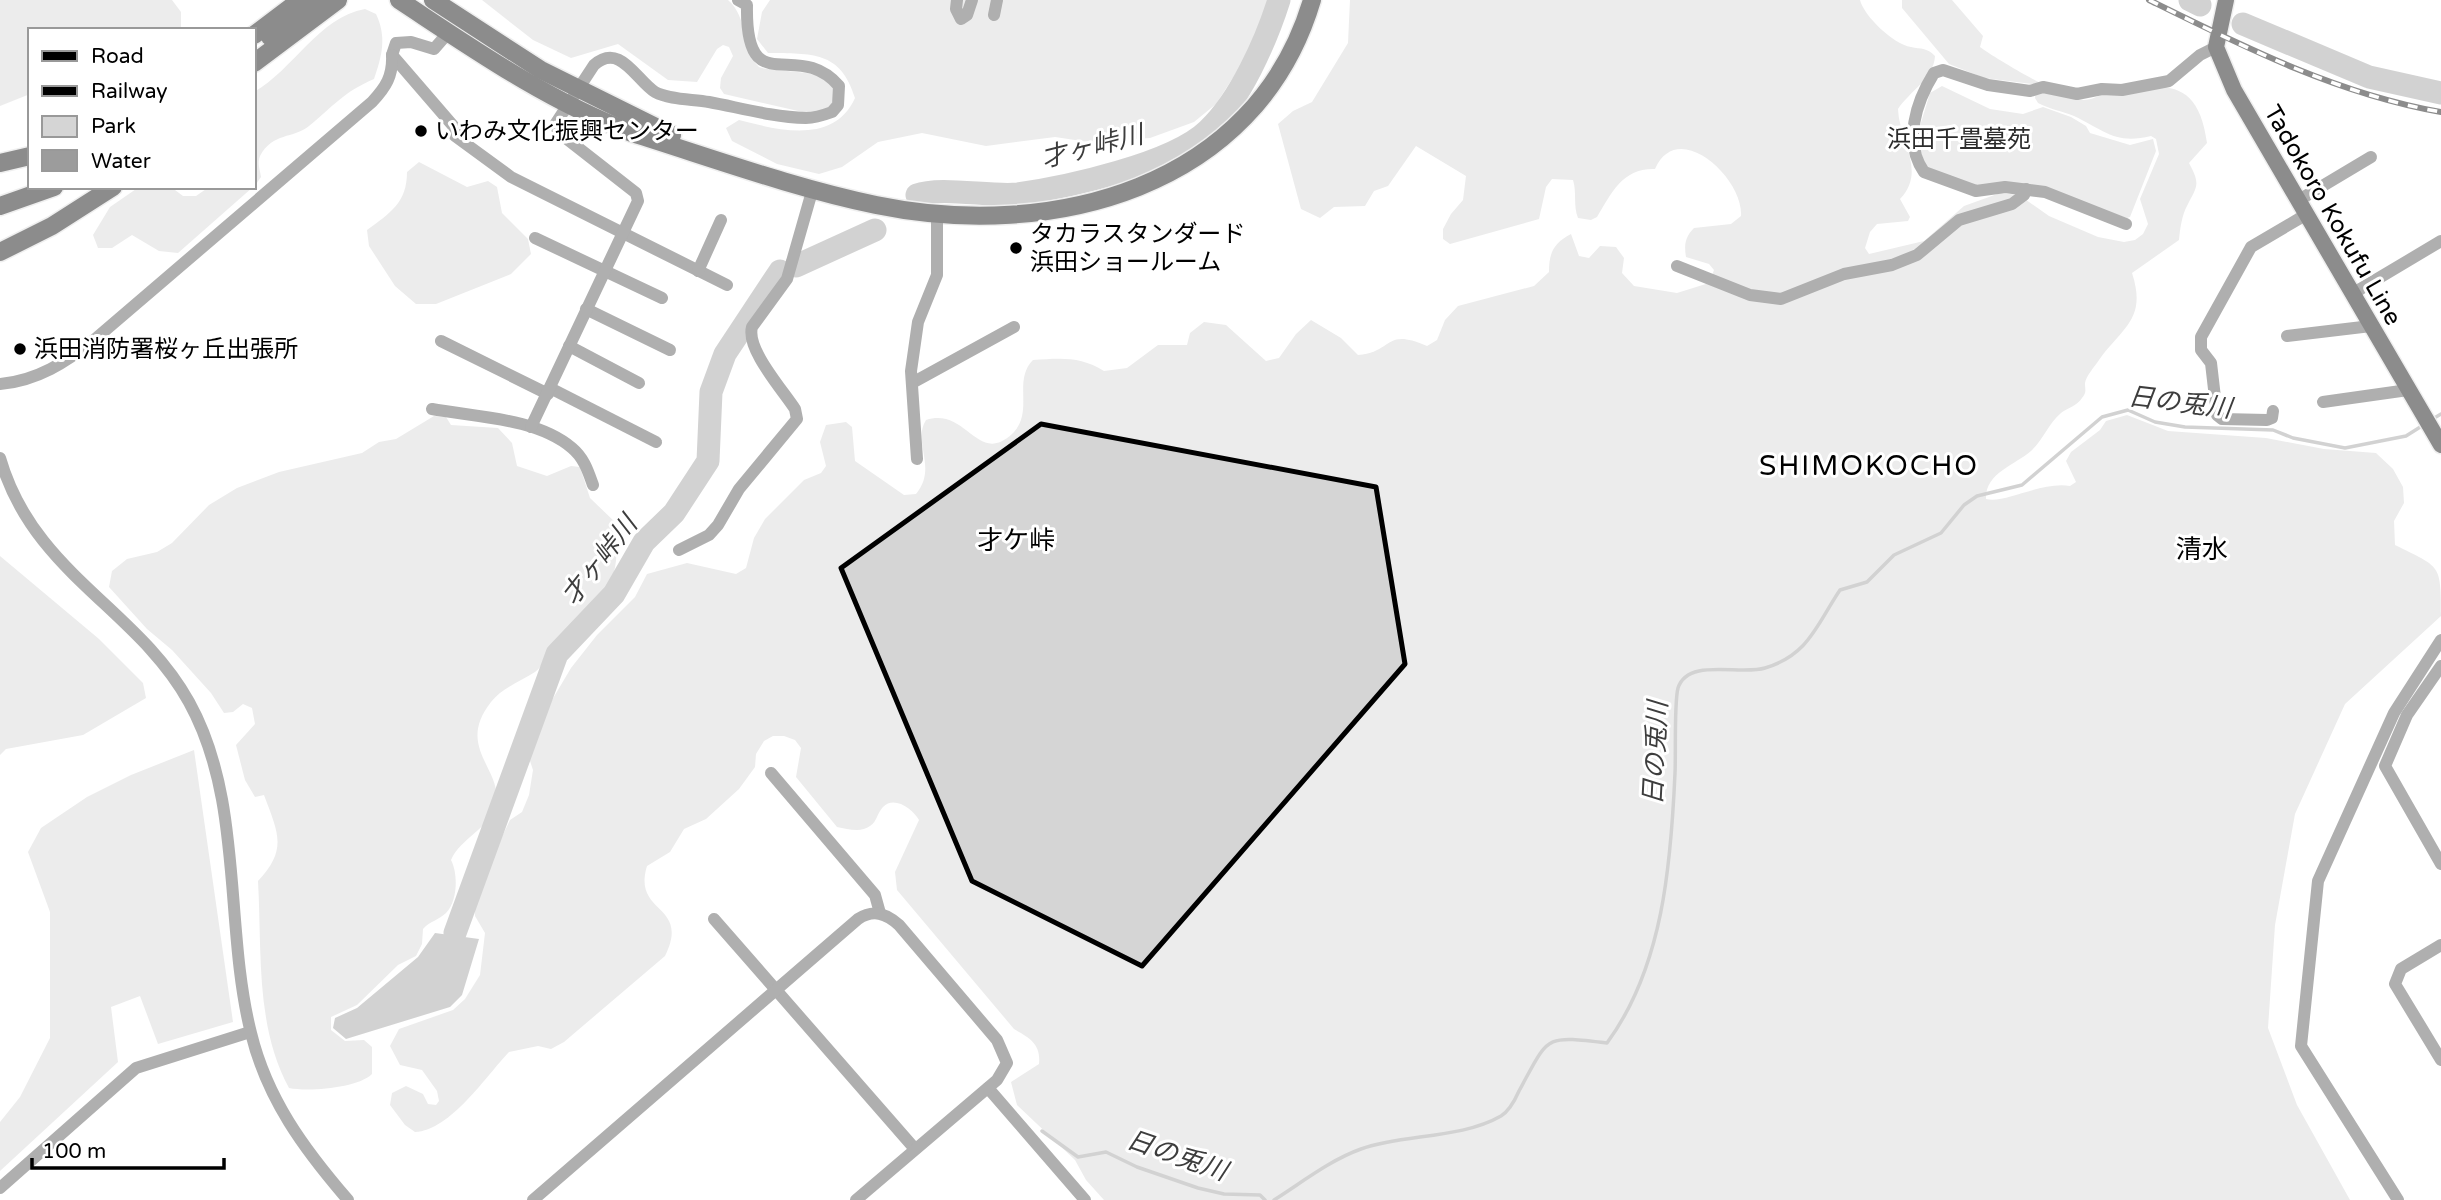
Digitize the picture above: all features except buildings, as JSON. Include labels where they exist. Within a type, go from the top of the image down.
[{"type":"highway","points":[[256,32],[298,0]]},
{"type":"highway","points":[[399,0],[566,105],[632,133],[878,205],[937,214],[986,216],[1069,208],[1112,197],[1163,177],[1223,138],[1265,93],[1289,56],[1312,0]]},
{"type":"highway","points":[[433,0],[506,49],[576,88],[736,164]]},
{"type":"highway","points":[[256,49],[327,4]]},
{"type":"highway","points":[[256,61],[327,4]]},
{"type":"highway","points":[[256,75],[327,4]]},
{"type":"highway","points":[[0,163],[28,156]]},
{"type":"highway","points":[[0,206],[48,189]]},
{"type":"highway","points":[[0,252],[52,226],[110,189]]},
{"type":"main road","points":[[2216,47],[2221,2]]},
{"type":"main road","name":"Tadokoro Kokufu Line","points":[[2216,47],[2234,90],[2408,390],[2434,430]]},
{"type":"street","points":[[957,0],[956,9],[961,19],[967,15],[972,0]]},
{"type":"street","points":[[994,15],[997,0]]},
{"type":"street","points":[[531,427],[638,201],[636,193],[558,132],[556,122],[576,88],[600,60],[613,58],[630,66],[646,85],[661,94],[792,117],[808,118],[832,112],[840,94],[833,79],[806,66],[767,64],[757,58],[747,34],[745,2]]},
{"type":"street","points":[[0,384],[31,378],[53,369],[94,340],[372,102],[389,79],[396,43],[411,42],[434,49],[448,33]]},
{"type":"street","points":[[2126,224],[2045,192],[2005,187],[1976,191],[1924,172],[1912,145],[1912,133],[1924,89],[1934,73],[1943,70],[1979,82],[2030,92],[2043,87],[2077,93],[2102,89],[2122,90],[2169,82],[2200,55],[2216,47]]},
{"type":"street","points":[[392,55],[455,128],[455,136],[511,177],[727,285]]},
{"type":"street","points":[[2273,411],[2272,418],[2267,420],[2222,419],[2217,415],[2211,363],[2201,350],[2201,337],[2251,247],[2371,157]]},
{"type":"street","points":[[679,550],[709,535],[718,526],[739,489],[797,419],[795,409],[757,354],[750,334],[752,327],[787,279],[813,188]]},
{"type":"street","points":[[1677,266],[1750,295],[1781,299],[1844,275],[1892,265],[1917,255],[1959,220],[2011,204],[2024,195],[2026,189]]},
{"type":"street","points":[[917,459],[912,383],[918,322],[937,275],[937,214]]},
{"type":"street","points":[[698,271],[721,220]]},
{"type":"street","points":[[535,238],[662,298]]},
{"type":"street","points":[[2352,294],[2441,241]]},
{"type":"street","points":[[586,309],[670,350]]},
{"type":"street","points":[[2287,336],[2371,326]]},
{"type":"street","points":[[912,383],[1014,327]]},
{"type":"street","points":[[442,341],[656,442]]},
{"type":"street","points":[[569,346],[639,383]]},
{"type":"street","points":[[2323,402],[2408,390]]},
{"type":"street","points":[[432,410],[531,427],[573,449],[585,463],[593,485]]},
{"type":"street","points":[[0,458],[15,494],[51,553],[145,644],[172,675],[202,730],[215,771],[222,811],[250,1032],[261,1068],[285,1119],[303,1146],[348,1200]]},
{"type":"street","points":[[2398,1200],[2301,1046],[2318,881],[2394,713],[2441,640]]},
{"type":"street","points":[[2441,669],[2407,715],[2385,766],[2441,864]]},
{"type":"street","points":[[771,773],[875,895],[880,913]]},
{"type":"street","points":[[533,1200],[858,919],[873,912],[880,913],[899,925],[1003,1047],[1007,1063],[997,1080],[856,1200]]},
{"type":"street","points":[[714,919],[915,1149]]},
{"type":"street","points":[[2441,945],[2400,970],[2395,984],[2441,1060]]},
{"type":"street","points":[[0,1188],[136,1068],[250,1032]]},
{"type":"street","points":[[988,1088],[1085,1200]]},
{"type":"highlighted area","points":[[1041,424],[1376,487],[1405,664],[1142,966],[972,881],[841,568]]},
{"type":"green space","points":[[0,0],[172,0],[181,12],[181,28],[28,28],[28,95],[0,106]]},
{"type":"green space","points":[[482,0],[728,0],[739,15],[749,51],[759,67],[813,74],[826,79],[833,85],[834,96],[827,111],[807,113],[724,94],[720,88],[721,78],[733,56],[729,47],[723,45],[717,49],[697,82],[668,80],[618,44],[571,58],[533,40]]},
{"type":"green space","points":[[770,0],[1272,0],[1263,31],[1216,104],[1194,122],[1150,138],[1088,142],[1055,137],[986,146],[922,133],[878,142],[842,167],[819,174],[777,164],[732,141],[726,128],[739,120],[787,130],[819,128],[833,123],[846,113],[855,98],[849,82],[832,63],[811,55],[768,53],[757,39],[762,12]]},
{"type":"green space","points":[[1350,0],[1860,0],[1867,14],[1896,41],[1927,50],[1935,56],[1934,64],[1926,78],[1898,109],[1911,167],[1908,188],[1900,199],[1910,217],[1908,221],[1877,224],[1870,232],[1865,248],[1869,254],[1924,241],[1964,206],[2000,193],[2019,195],[2049,216],[2098,237],[2124,242],[2135,240],[2143,234],[2148,224],[2140,199],[2159,154],[2156,139],[2151,136],[2128,139],[2110,135],[2074,116],[2038,103],[2035,98],[2036,88],[2032,84],[1984,78],[1949,64],[1902,8],[1902,0],[1952,0],[1983,36],[1980,47],[2032,78],[2075,99],[2087,100],[2124,90],[2159,87],[2174,89],[2195,105],[2207,143],[2189,163],[2196,185],[2184,214],[2179,240],[2132,273],[2137,301],[2134,312],[2124,330],[2089,374],[2084,396],[2057,417],[2031,451],[1990,482],[1986,499],[1994,500],[2059,485],[2070,486],[2076,482],[2066,461],[2071,452],[2100,430],[2106,421],[2127,415],[2168,431],[2266,438],[2324,449],[2376,453],[2393,469],[2403,487],[2404,503],[2394,521],[2395,545],[2422,558],[2435,569],[2439,576],[2441,616],[2345,704],[2295,814],[2275,925],[2268,1028],[2297,1105],[2350,1200],[1104,1200],[1086,1180],[1075,1160],[1017,1105],[1011,1082],[1039,1064],[1036,1047],[1014,1029],[897,890],[895,872],[919,820],[908,808],[892,802],[883,807],[874,822],[866,828],[854,830],[837,827],[796,777],[801,748],[795,740],[784,736],[773,736],[764,741],[756,754],[755,767],[739,789],[706,819],[684,829],[670,852],[647,866],[647,893],[671,926],[671,939],[665,956],[564,1042],[551,1049],[538,1046],[509,1052],[467,1100],[441,1122],[415,1132],[405,1125],[390,1105],[392,1093],[406,1086],[423,1094],[428,1104],[436,1105],[439,1101],[437,1091],[422,1070],[400,1065],[390,1046],[399,1029],[453,1010],[465,999],[480,975],[485,933],[475,916],[474,895],[510,820],[522,812],[529,795],[533,770],[528,755],[536,727],[571,668],[597,635],[635,597],[647,574],[687,563],[736,574],[746,568],[754,538],[765,519],[804,480],[821,473],[826,466],[820,442],[826,425],[846,422],[852,427],[855,461],[904,495],[916,494],[925,475],[922,428],[926,420],[940,418],[952,421],[980,440],[1000,442],[1019,425],[1024,377],[1033,360],[1079,360],[1104,371],[1127,368],[1158,345],[1187,345],[1190,333],[1204,322],[1226,325],[1266,361],[1279,358],[1296,334],[1311,320],[1341,338],[1358,355],[1370,353],[1390,342],[1403,339],[1427,346],[1437,340],[1445,320],[1458,306],[1534,286],[1549,272],[1551,254],[1557,245],[1571,234],[1579,256],[1589,258],[1600,246],[1616,247],[1624,258],[1622,273],[1634,286],[1677,293],[1709,283],[1714,270],[1709,264],[1686,257],[1687,238],[1694,228],[1731,224],[1741,216],[1739,201],[1721,171],[1708,159],[1693,151],[1679,149],[1665,155],[1655,169],[1627,177],[1597,217],[1591,220],[1578,218],[1573,180],[1552,179],[1546,187],[1539,219],[1450,244],[1443,239],[1443,229],[1463,200],[1466,176],[1416,146],[1388,186],[1374,191],[1365,206],[1334,207],[1320,218],[1301,209],[1278,124],[1293,111],[1312,102],[1348,43]]},
{"type":"green space","points":[[365,9],[376,14],[382,39],[374,79],[346,94],[303,130],[277,139],[265,148],[260,156],[261,177],[256,184],[256,91],[281,71],[320,33],[349,14]]},
{"type":"green space","name":"浜田千畳墓苑","points":[[1942,86],[1990,109],[2023,114],[2043,107],[2071,117],[2086,126],[2090,133],[2130,145],[2153,139],[2156,151],[2130,217],[2047,191],[1981,190],[1928,172],[1916,139],[1930,93]]},
{"type":"green space","points":[[419,162],[467,187],[488,181],[497,187],[502,213],[528,239],[531,254],[511,274],[436,304],[416,304],[395,286],[369,246],[367,230],[396,206],[404,192],[407,172]]},
{"type":"green space","points":[[136,189],[174,189],[183,196],[196,196],[206,189],[251,189],[178,253],[159,251],[132,235],[112,248],[98,248],[93,235],[110,207]]},
{"type":"green space","points":[[434,416],[446,417],[451,425],[498,428],[512,443],[517,466],[547,476],[571,466],[580,467],[590,498],[616,523],[615,568],[600,603],[552,646],[538,669],[496,697],[481,718],[479,746],[494,782],[495,807],[487,821],[461,846],[451,860],[456,887],[450,908],[423,929],[422,944],[416,956],[398,965],[357,1005],[331,1017],[331,1030],[345,1041],[364,1040],[372,1047],[372,1074],[345,1086],[289,1088],[270,1039],[262,987],[258,881],[274,859],[278,840],[264,795],[255,797],[245,780],[236,745],[255,724],[252,708],[243,704],[233,712],[224,713],[211,693],[172,650],[147,629],[109,587],[112,571],[127,559],[157,552],[172,543],[209,505],[237,488],[279,472],[362,453],[379,442],[396,439]]},
{"type":"green space","points":[[0,556],[99,639],[143,683],[146,698],[83,735],[6,749],[0,755]]},
{"type":"green space","points":[[194,750],[233,1022],[158,1044],[140,996],[111,1007],[118,1062],[0,1171],[0,1122],[20,1097],[50,1038],[50,912],[28,852],[41,828],[87,797],[131,775]]},
{"type":"water","points":[[435,933],[479,939],[462,995],[450,1007],[346,1039],[333,1028],[335,1018],[357,1008],[418,957]]},
{"type":"waterway","name":"才ヶ峠川","points":[[917,195],[939,191],[1007,195],[1039,191],[1118,172],[1192,142],[1208,130],[1231,103],[1259,51],[1279,0]]},
{"type":"waterway","name":"才ヶ峠川","points":[[2190,0],[2200,5]]},
{"type":"waterway","name":"才ヶ峠川","points":[[2243,24],[2369,77],[2441,93]]},
{"type":"waterway","name":"才ヶ峠川","points":[[796,266],[875,230]]},
{"type":"waterway","name":"才ヶ峠川","points":[[455,933],[557,654],[614,594],[644,542],[674,513],[708,461],[711,392],[725,354],[780,271]]},
{"type":"waterway","name":"日の兎川","points":[[1274,1200],[1327,1165],[1361,1149],[1468,1129],[1501,1116],[1514,1102],[1536,1059],[1550,1043],[1570,1039],[1607,1043],[1641,982],[1660,914],[1671,843],[1677,695],[1684,679],[1692,673],[1716,669],[1755,670],[1792,655],[1810,637],[1840,590],[1867,582],[1894,555],[1941,533],[1964,505],[1977,496],[2022,485],[2102,417],[2128,410],[2155,422],[2185,427],[2273,430],[2293,438],[2345,448],[2406,436],[2425,424]]},
{"type":"waterway","name":"日の兎川","points":[[2431,420],[2441,414]]},
{"type":"waterway","name":"日の兎川","points":[[1042,1131],[1078,1157],[1106,1152],[1137,1167],[1198,1188],[1224,1194],[1260,1195],[1265,1200]]},
{"type":"railway","points":[[2149,0],[2255,51],[2327,81],[2402,104],[2441,112]]},
{"type":"place","name":"いわみ文化振興センター","points":[[421,131]]},
{"type":"place","name":"タカラスタンダード 浜田ショールーム","points":[[1016,248]]},
{"type":"place","name":"浜田消防署桜ヶ丘出張所","points":[[20,349]]},
{"type":"district","name":"SHIMOKOCHO","points":[[1869,465]]},
{"type":"district","name":"才ケ峠","points":[[1016,540]]},
{"type":"district","name":"清水","points":[[2202,549]]}]
